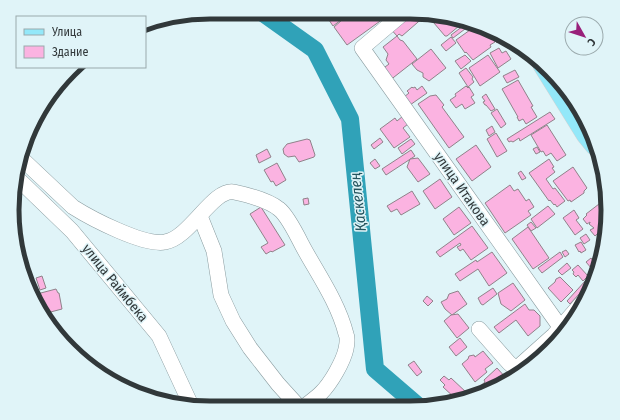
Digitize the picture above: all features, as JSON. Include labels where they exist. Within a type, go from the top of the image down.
[{"type":"main road","points":[[556,86],[583,129]]},
{"type":"street","name":"улица Итакова","points":[[396,19],[362,48],[560,328]]},
{"type":"street","points":[[26,162],[73,207],[101,222],[153,242],[166,242],[180,235],[219,196],[232,192],[259,198],[280,209],[295,231],[333,301],[347,336],[347,348],[339,368],[322,392],[311,401]]},
{"type":"street","name":"улица Раймбека","points":[[21,182],[72,231],[158,336],[189,400]]},
{"type":"street","points":[[200,216],[214,251],[221,295],[233,321],[250,348],[293,401]]},
{"type":"street","points":[[479,329],[516,369],[557,333]]},
{"type":"building","points":[[328,19],[340,19],[341,20],[333,26]]},
{"type":"building","points":[[343,19],[383,19],[347,45],[334,27]]},
{"type":"building","points":[[398,19],[422,19],[402,36],[399,34],[397,36],[389,27]]},
{"type":"building","points":[[432,21],[459,26],[445,36]]},
{"type":"building","points":[[462,27],[466,28],[453,38],[451,35]]},
{"type":"building","points":[[469,29],[492,38],[495,42],[490,45],[491,47],[473,60],[466,52],[465,53],[456,40],[470,30]]},
{"type":"building","points":[[397,36],[403,41],[417,59],[389,81],[381,70],[389,64],[386,60],[388,54],[383,47]]},
{"type":"building","points":[[451,37],[456,43],[446,51],[441,45]]},
{"type":"building","points":[[499,48],[502,53],[506,51],[511,59],[498,68],[490,53]]},
{"type":"building","points":[[431,49],[446,68],[429,81],[423,77],[423,73],[417,70],[412,64]]},
{"type":"building","points":[[465,55],[471,61],[461,69],[455,61]]},
{"type":"building","points":[[488,55],[500,72],[480,86],[469,68]]},
{"type":"building","points":[[466,68],[473,77],[472,79],[474,82],[468,87],[459,73]]},
{"type":"building","points":[[515,70],[519,77],[507,83],[503,76]]},
{"type":"building","points":[[518,80],[533,106],[531,107],[537,117],[526,124],[523,119],[519,121],[502,89]]},
{"type":"building","points":[[422,86],[427,93],[410,105],[404,97],[409,93],[407,91],[412,87],[415,87],[417,90]]},
{"type":"building","points":[[466,86],[468,88],[469,87],[474,95],[471,97],[475,103],[465,109],[462,104],[456,108],[450,100],[456,96],[455,94]]},
{"type":"building","points":[[486,94],[495,109],[491,111],[483,102],[485,101],[482,97]]},
{"type":"building","points":[[436,95],[444,105],[442,107],[464,137],[449,148],[418,104],[430,96]]},
{"type":"building","points":[[497,109],[506,124],[501,128],[491,113]]},
{"type":"building","points":[[550,112],[555,119],[520,141],[519,138],[513,142],[509,142],[507,139]]},
{"type":"building","points":[[403,116],[408,124],[403,128],[410,137],[394,148],[380,129],[395,118],[397,121]]},
{"type":"building","points":[[547,125],[566,155],[557,161],[551,153],[546,156],[543,151],[541,152],[531,135]]},
{"type":"building","points":[[492,126],[495,132],[489,136],[486,130]]},
{"type":"building","points":[[496,133],[507,151],[497,157],[487,139]]},
{"type":"building","points":[[380,138],[383,142],[374,149],[371,145]]},
{"type":"building","points":[[307,139],[310,140],[315,155],[314,157],[299,162],[295,156],[288,157],[284,154],[283,149],[287,144]]},
{"type":"building","points":[[411,139],[415,144],[402,154],[398,148]]},
{"type":"building","points":[[476,145],[491,167],[472,181],[456,159]]},
{"type":"building","points":[[537,147],[540,152],[536,154],[533,149]]},
{"type":"building","points":[[267,149],[271,157],[259,163],[256,155]]},
{"type":"building","points":[[411,150],[415,156],[386,175],[382,169]]},
{"type":"building","points":[[418,158],[430,174],[418,182],[407,167],[410,159]]},
{"type":"building","points":[[375,159],[380,166],[375,169],[370,163]]},
{"type":"building","points":[[549,159],[555,172],[546,179],[553,189],[555,188],[565,201],[557,207],[550,200],[549,201],[529,173]]},
{"type":"building","points":[[277,163],[286,180],[276,186],[273,181],[271,182],[264,170]]},
{"type":"building","points":[[573,167],[587,188],[584,193],[571,202],[570,200],[568,201],[553,181]]},
{"type":"building","points":[[521,171],[526,178],[522,180],[518,173]]},
{"type":"building","points":[[440,179],[452,197],[435,209],[423,191]]},
{"type":"building","points":[[510,185],[514,191],[518,189],[526,201],[529,199],[534,207],[528,211],[531,215],[505,233],[485,203]]},
{"type":"building","points":[[412,191],[420,204],[401,215],[397,209],[391,212],[387,206]]},
{"type":"building","points":[[308,198],[309,204],[304,205],[303,199]]},
{"type":"building","points":[[599,204],[601,207],[599,232],[595,236],[590,230],[594,228],[589,224],[590,222],[587,224],[583,219],[587,215],[586,214]]},
{"type":"building","points":[[548,206],[555,214],[537,228],[531,219]]},
{"type":"building","points":[[261,207],[285,245],[266,254],[261,247],[268,243],[250,214]]},
{"type":"building","points":[[459,207],[471,223],[454,235],[443,219]]},
{"type":"building","points":[[574,210],[579,218],[576,220],[583,229],[575,235],[563,218]]},
{"type":"building","points":[[531,222],[536,228],[531,231],[527,225]]},
{"type":"building","points":[[472,226],[488,248],[471,260],[463,249],[460,251],[457,247],[461,245],[460,243],[440,257],[436,252]]},
{"type":"building","points":[[528,227],[549,258],[533,269],[512,239]]},
{"type":"building","points":[[586,234],[590,240],[584,244],[580,238]]},
{"type":"building","points":[[581,242],[586,250],[581,253],[575,245]]},
{"type":"building","points":[[566,250],[569,254],[565,257],[562,252]]},
{"type":"building","points":[[492,252],[507,273],[489,286],[478,269],[460,281],[455,274],[476,260],[477,262]]},
{"type":"building","points":[[560,252],[563,257],[542,273],[538,268]]},
{"type":"building","points":[[591,258],[593,261],[592,269],[586,262]]},
{"type":"building","points":[[567,263],[571,268],[562,275],[558,271]]},
{"type":"building","points":[[578,265],[588,276],[583,281],[578,275],[576,277],[573,274],[574,272],[572,270]]},
{"type":"building","points":[[42,276],[46,288],[40,290],[36,278]]},
{"type":"building","points":[[560,277],[573,290],[561,302],[548,288],[555,282],[556,279]]},
{"type":"building","points":[[586,280],[583,290],[570,304],[567,301]]},
{"type":"building","points":[[513,283],[525,300],[511,311],[501,304],[498,293]]},
{"type":"building","points":[[493,288],[497,294],[483,305],[481,304],[478,298]]},
{"type":"building","points":[[56,289],[59,293],[62,309],[49,312],[39,294]]},
{"type":"building","points":[[458,291],[467,304],[452,315],[445,309],[441,302],[447,299],[449,294]]},
{"type":"building","points":[[427,296],[433,301],[428,306],[423,301]]},
{"type":"building","points":[[525,304],[529,310],[534,310],[540,316],[540,326],[528,336],[516,320],[499,333],[494,327]]},
{"type":"building","points":[[458,314],[469,328],[457,338],[444,321],[451,315]]},
{"type":"building","points":[[460,338],[467,347],[456,356],[449,347]]},
{"type":"building","points":[[483,351],[493,363],[485,369],[487,372],[475,382],[462,364],[468,359],[469,356],[474,355],[475,357]]},
{"type":"building","points":[[414,361],[422,372],[417,376],[408,365]]},
{"type":"building","points":[[497,368],[504,376],[478,388],[485,382],[484,380]]},
{"type":"building","points":[[444,376],[449,380],[451,378],[466,392],[452,396],[443,387],[445,385],[440,380]]},
{"type":"waterway","name":"Қаскелең","points":[[271,19],[315,50],[350,119],[375,369],[412,401]]}]
